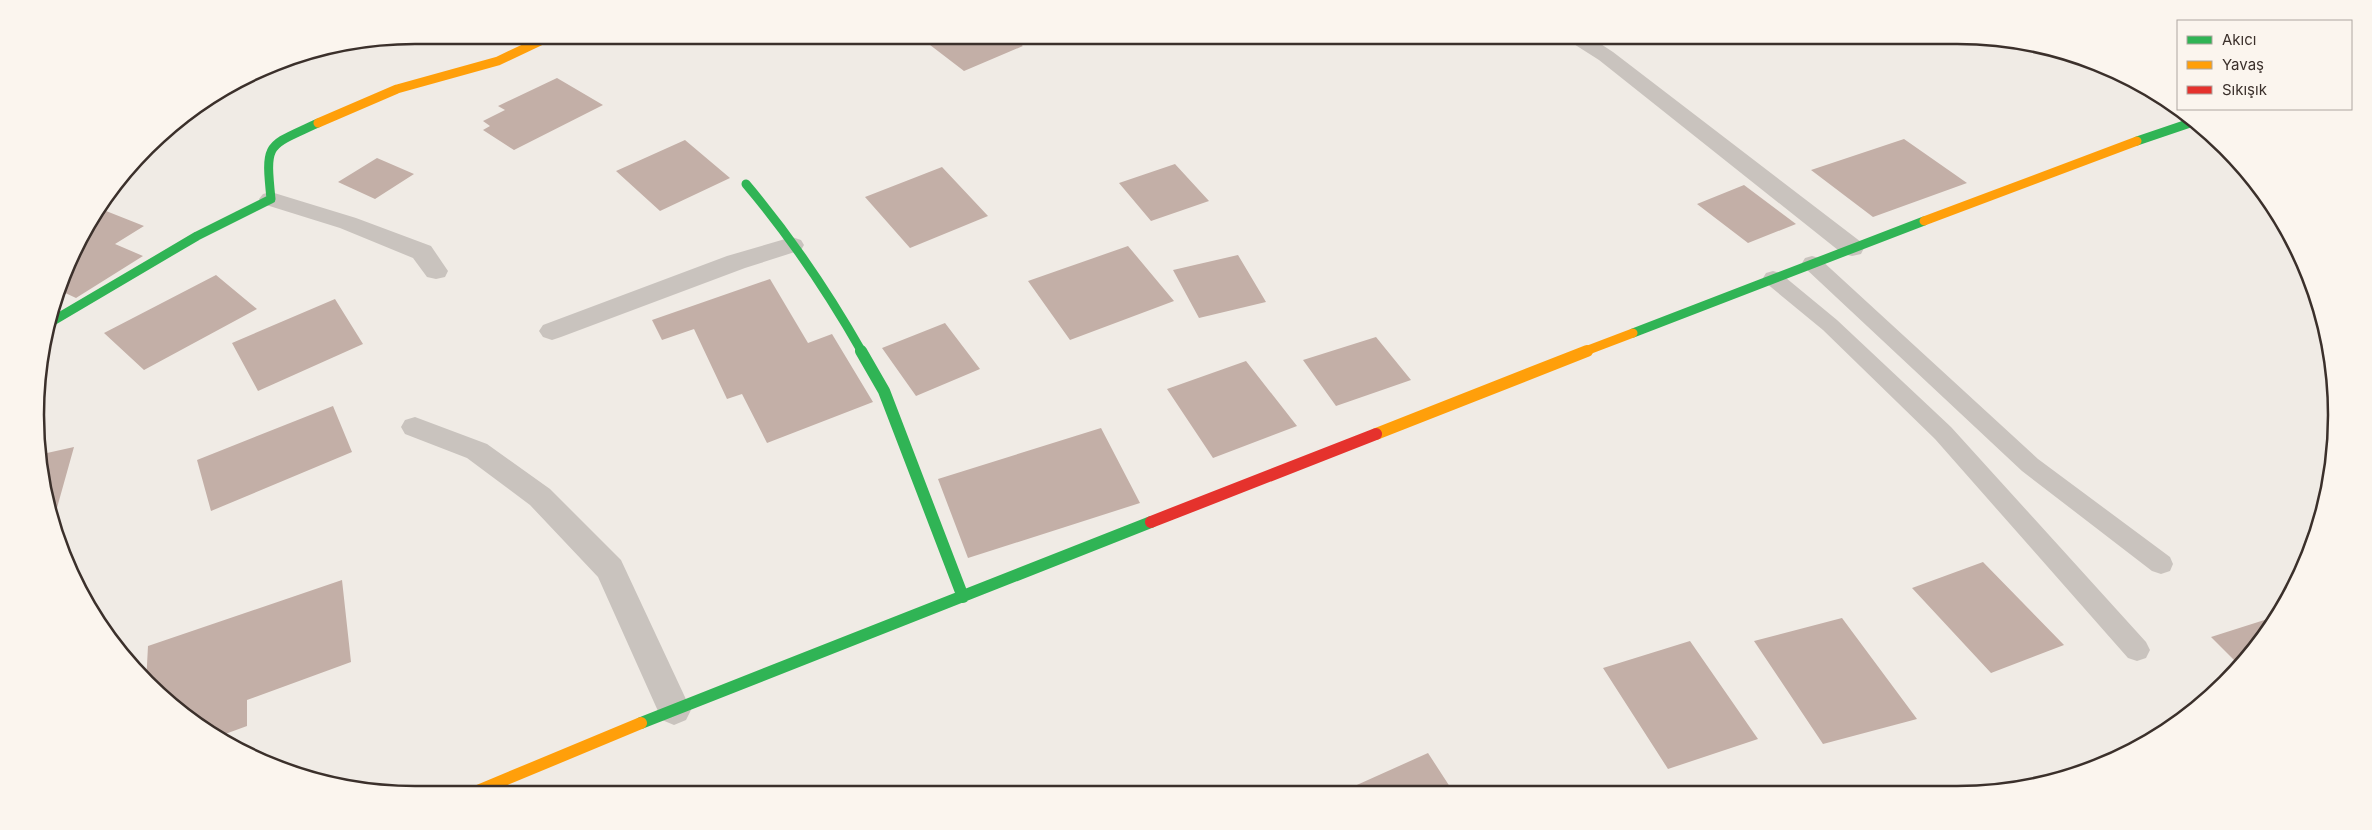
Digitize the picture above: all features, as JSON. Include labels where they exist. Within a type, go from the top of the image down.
[{"type":"street","points":[[271,199],[271,180],[266,166],[269,154],[282,142],[336,113],[382,94],[430,78],[473,69],[499,61],[534,44]]},
{"type":"street","points":[[1587,44],[1606,56],[1852,248]]},
{"type":"street","points":[[490,786],[674,710],[1773,278],[2188,124]]},
{"type":"street","points":[[746,184],[768,210],[842,317],[884,391],[963,596]]},
{"type":"street","points":[[56,319],[197,236],[271,199],[348,223],[422,252],[436,271]]},
{"type":"street","points":[[552,331],[736,262],[792,245]]},
{"type":"street","points":[[415,427],[477,451],[540,497],[610,570],[674,710]]},
{"type":"lane","points":[[1812,264],[2030,465],[2161,564]]},
{"type":"lane","points":[[1773,278],[1830,325],[1943,433],[2137,650]]},
{"type":"building","points":[[929,44],[1020,44],[1023,46],[964,71]]},
{"type":"building","points":[[557,78],[603,105],[514,150],[483,130],[490,126],[483,121],[505,110],[498,106]]},
{"type":"building","points":[[1904,139],[1967,183],[1873,217],[1811,170]]},
{"type":"building","points":[[685,140],[730,178],[660,211],[616,171]]},
{"type":"building","points":[[377,158],[414,174],[375,199],[338,182]]},
{"type":"building","points":[[1175,164],[1209,201],[1151,221],[1119,183]]},
{"type":"building","points":[[942,167],[988,216],[910,248],[865,197]]},
{"type":"building","points":[[1744,185],[1796,224],[1748,243],[1697,204]]},
{"type":"building","points":[[105,211],[144,226],[115,244],[143,256],[76,298],[64,293],[82,251]]},
{"type":"building","points":[[1128,246],[1174,301],[1070,340],[1028,281]]},
{"type":"building","points":[[1238,255],[1266,302],[1199,318],[1173,270]]},
{"type":"building","points":[[216,275],[257,309],[144,370],[104,333]]},
{"type":"building","points":[[770,279],[808,343],[832,334],[873,402],[767,443],[742,394],[727,399],[694,329],[662,340],[652,320]]},
{"type":"building","points":[[335,299],[363,344],[258,391],[232,343]]},
{"type":"building","points":[[945,323],[980,369],[916,396],[882,348]]},
{"type":"building","points":[[1376,337],[1411,380],[1336,406],[1303,360]]},
{"type":"building","points":[[1246,361],[1297,426],[1213,458],[1167,389]]},
{"type":"building","points":[[333,406],[352,452],[211,511],[197,460]]},
{"type":"building","points":[[1101,428],[1140,503],[968,558],[938,479]]},
{"type":"building","points":[[74,447],[56,511],[51,487],[46,453]]},
{"type":"building","points":[[1983,562],[2064,645],[1991,673],[1912,588]]},
{"type":"building","points":[[342,580],[351,662],[247,700],[247,726],[225,734],[189,710],[147,672],[148,646]]},
{"type":"building","points":[[1842,618],[1917,719],[1823,744],[1754,641]]},
{"type":"building","points":[[2267,619],[2235,661],[2211,637]]},
{"type":"building","points":[[1690,641],[1758,739],[1668,769],[1603,668]]},
{"type":"building","points":[[1428,753],[1449,786],[1355,786]]},
{"type":"traffic: fast","points":[[56,319],[197,236],[271,199],[267,169],[270,152],[288,136],[318,123]]},
{"type":"traffic: fast","points":[[2137,141],[2188,124]]},
{"type":"traffic: fast","points":[[746,184],[768,210],[842,317],[884,391],[963,597]]},
{"type":"traffic: fast","points":[[1633,333],[1924,221]]},
{"type":"traffic: fast","points":[[641,723],[1151,522]]},
{"type":"traffic: slow","points":[[318,123],[397,89],[498,61],[534,44]]},
{"type":"traffic: slow","points":[[1924,221],[2137,141]]},
{"type":"traffic: slow","points":[[1376,434],[1633,333]]},
{"type":"traffic: slow","points":[[490,786],[641,723]]},
{"type":"traffic: jam","points":[[1151,522],[1376,434]]}]
